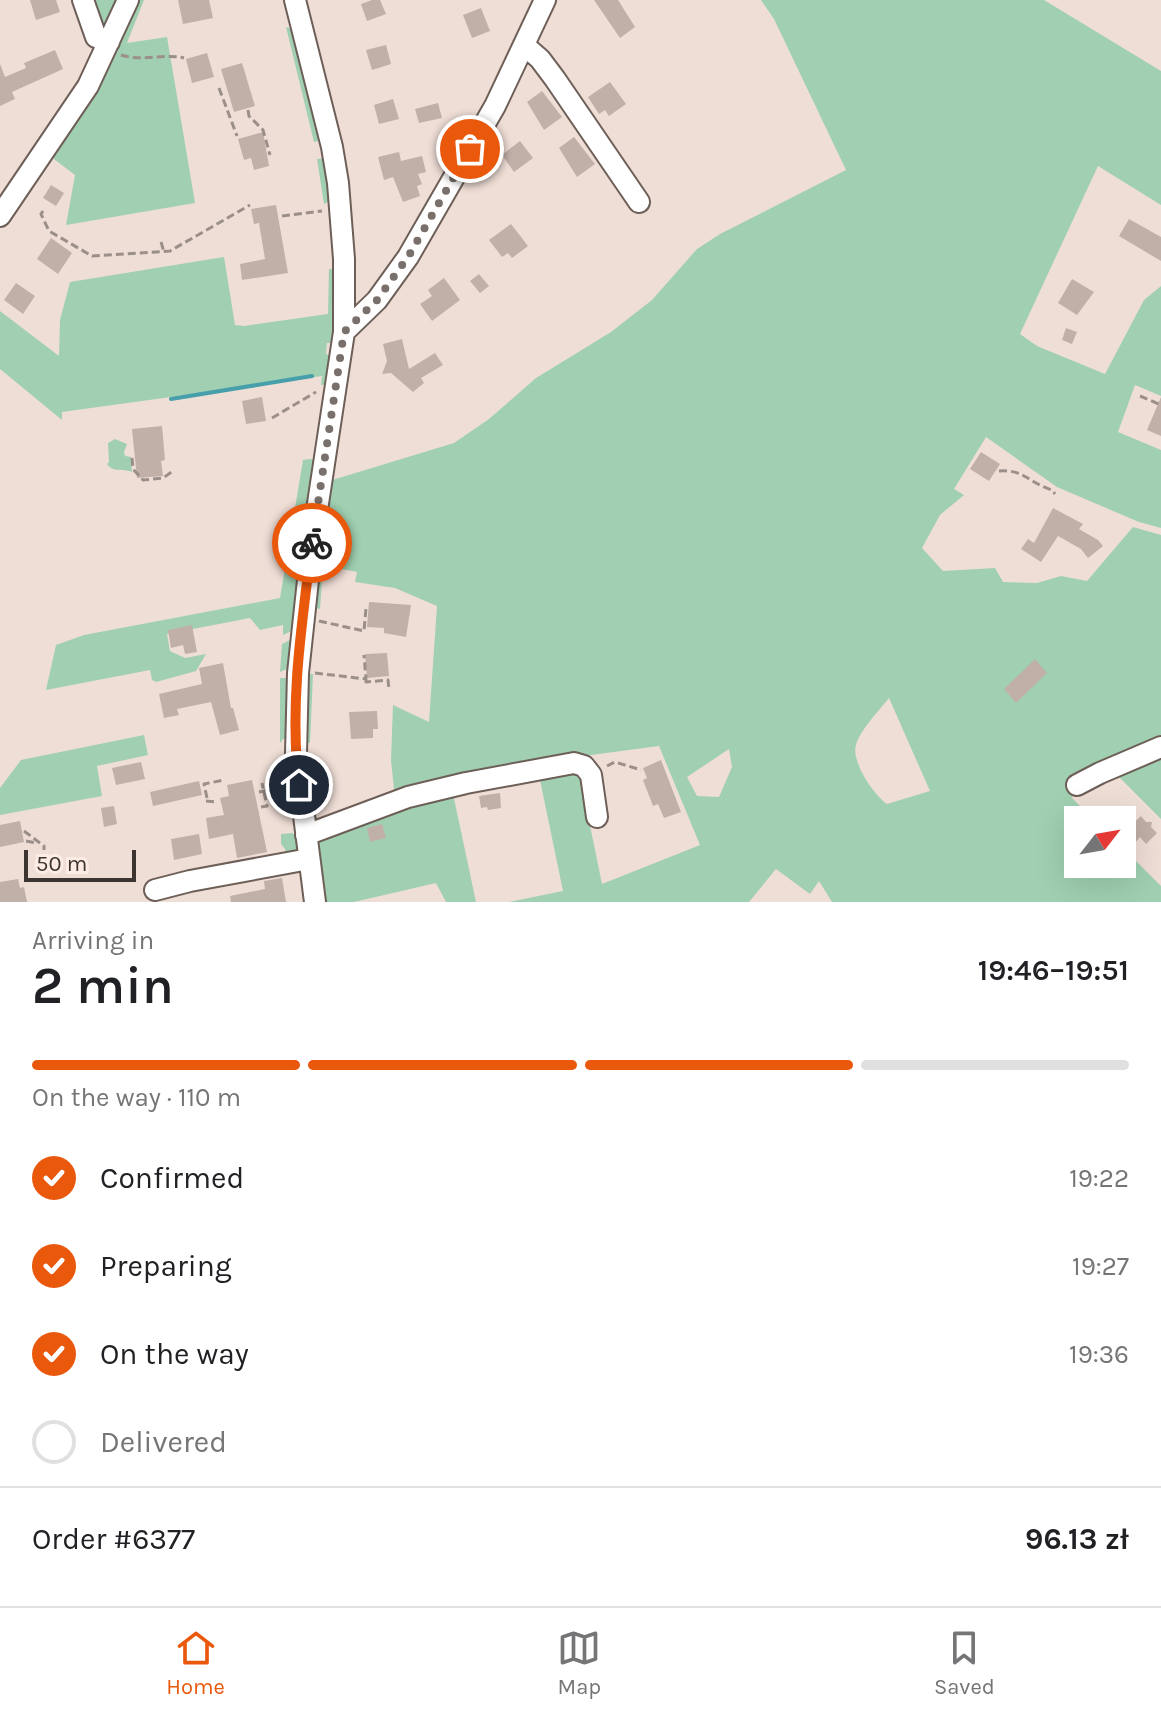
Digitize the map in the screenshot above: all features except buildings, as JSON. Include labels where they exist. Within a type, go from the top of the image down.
[{"type":"street","points":[[83,0],[96,37],[115,48]]},
{"type":"street","points":[[2,210],[115,48],[128,0]]},
{"type":"street","points":[[295,0],[332,147],[344,259],[344,332],[312,543],[298,673],[296,753],[315,902]]},
{"type":"street","points":[[344,332],[377,300],[408,257],[495,106],[545,0]]},
{"type":"street","points":[[525,46],[555,79],[639,202]]},
{"type":"street","points":[[1077,785],[1161,747]]},
{"type":"street","points":[[306,835],[408,797],[574,763],[584,766],[591,775],[597,817]]},
{"type":"street","points":[[155,890],[309,859]]},
{"type":"path","points":[[115,48],[141,59],[184,58]]},
{"type":"path","points":[[219,88],[237,136]]},
{"type":"path","points":[[248,110],[249,116],[263,130],[270,155]]},
{"type":"path","points":[[43,211],[41,214],[49,231],[92,256],[170,251],[250,205]]},
{"type":"path","points":[[282,216],[325,211]]},
{"type":"path","points":[[161,242],[164,252]]},
{"type":"path","points":[[272,418],[316,392]]},
{"type":"path","points":[[1140,396],[1161,405]]},
{"type":"path","points":[[132,458],[133,469],[143,480],[163,478],[173,471]]},
{"type":"path","points":[[999,471],[1014,470],[1055,494]]},
{"type":"path","points":[[319,621],[364,631],[366,608]]},
{"type":"path","points":[[364,655],[366,679]]},
{"type":"path","points":[[313,673],[366,679],[366,682],[388,680],[389,689]]},
{"type":"path","points":[[605,767],[615,762],[641,770]]},
{"type":"path","points":[[218,802],[206,800],[204,784],[224,780]]},
{"type":"path","points":[[261,807],[267,806],[261,792],[262,783]]},
{"type":"path","points":[[261,792],[281,788]]},
{"type":"path","points":[[24,831],[36,843]]},
{"type":"path","points":[[26,841],[44,846],[44,850]]},
{"type":"green space","points":[[93,0],[121,0],[105,35]]},
{"type":"green space","points":[[136,0],[144,0],[127,43],[167,37],[195,203],[66,225],[75,175],[50,156]]},
{"type":"green space","points":[[761,0],[1044,0],[1161,71],[1161,205],[1098,166],[1020,334],[1037,346],[1105,374],[1144,300],[1161,286],[1161,396],[1135,385],[1118,432],[1161,450],[1161,528],[1139,522],[1057,487],[986,437],[954,489],[964,495],[940,515],[922,548],[943,571],[995,568],[1003,582],[1037,583],[1061,576],[1087,581],[1133,527],[1161,535],[1161,742],[1076,782],[1072,798],[1080,806],[1064,806],[1064,878],[1136,878],[1136,861],[1161,886],[1161,902],[832,902],[819,881],[810,894],[776,869],[749,902],[509,902],[563,891],[539,775],[452,789],[476,902],[446,902],[436,883],[354,902],[321,902],[304,764],[311,763],[318,829],[395,798],[391,760],[393,705],[429,722],[437,606],[395,588],[355,582],[357,572],[323,565],[320,609],[313,607],[329,481],[454,443],[489,419],[536,378],[611,332],[652,300],[697,249],[720,234],[846,170],[774,19]],"holes":[[[889,698],[930,791],[887,804],[865,778],[857,760],[856,745],[861,734]],[[659,746],[700,845],[602,884],[576,757]],[[729,749],[732,767],[719,797],[697,796],[687,777]]]},
{"type":"green space","points":[[286,27],[295,30],[322,140],[314,142]]},
{"type":"green space","points":[[326,158],[333,199],[324,204],[317,159]]},
{"type":"green space","points":[[224,257],[235,325],[244,326],[328,314],[329,269],[339,269],[335,343],[327,343],[326,354],[334,357],[330,384],[321,385],[322,376],[62,412],[62,420],[0,369],[0,311],[59,356],[60,320],[70,282]]},
{"type":"green space","points":[[115,439],[127,444],[124,452],[125,456],[131,457],[132,472],[107,464],[108,443]]},
{"type":"green space","points":[[303,460],[319,461],[294,630],[283,635],[283,625],[260,630],[250,618],[167,634],[170,651],[185,658],[206,654],[196,671],[156,682],[152,680],[150,670],[46,690],[56,645],[84,635],[280,598]]},
{"type":"green space","points":[[292,639],[291,667],[280,672],[282,644]]},
{"type":"green space","points":[[305,674],[313,674],[310,743],[303,743]]},
{"type":"green space","points":[[280,678],[288,678],[290,739],[283,739],[280,743]]},
{"type":"green space","points":[[144,735],[148,755],[97,766],[102,796],[0,815],[0,788],[21,760]]},
{"type":"green space","points":[[1161,750],[1161,819],[1119,777],[1118,770]]},
{"type":"green space","points":[[292,833],[299,837],[301,849],[288,860],[281,844],[281,834]]},
{"type":"waterway","points":[[171,399],[312,376]]},
{"type":"way so far","points":[[312,543],[344,332],[377,300],[408,257],[470,149]]},
{"type":"route","points":[[299,785],[296,753],[298,673],[312,543]]}]
